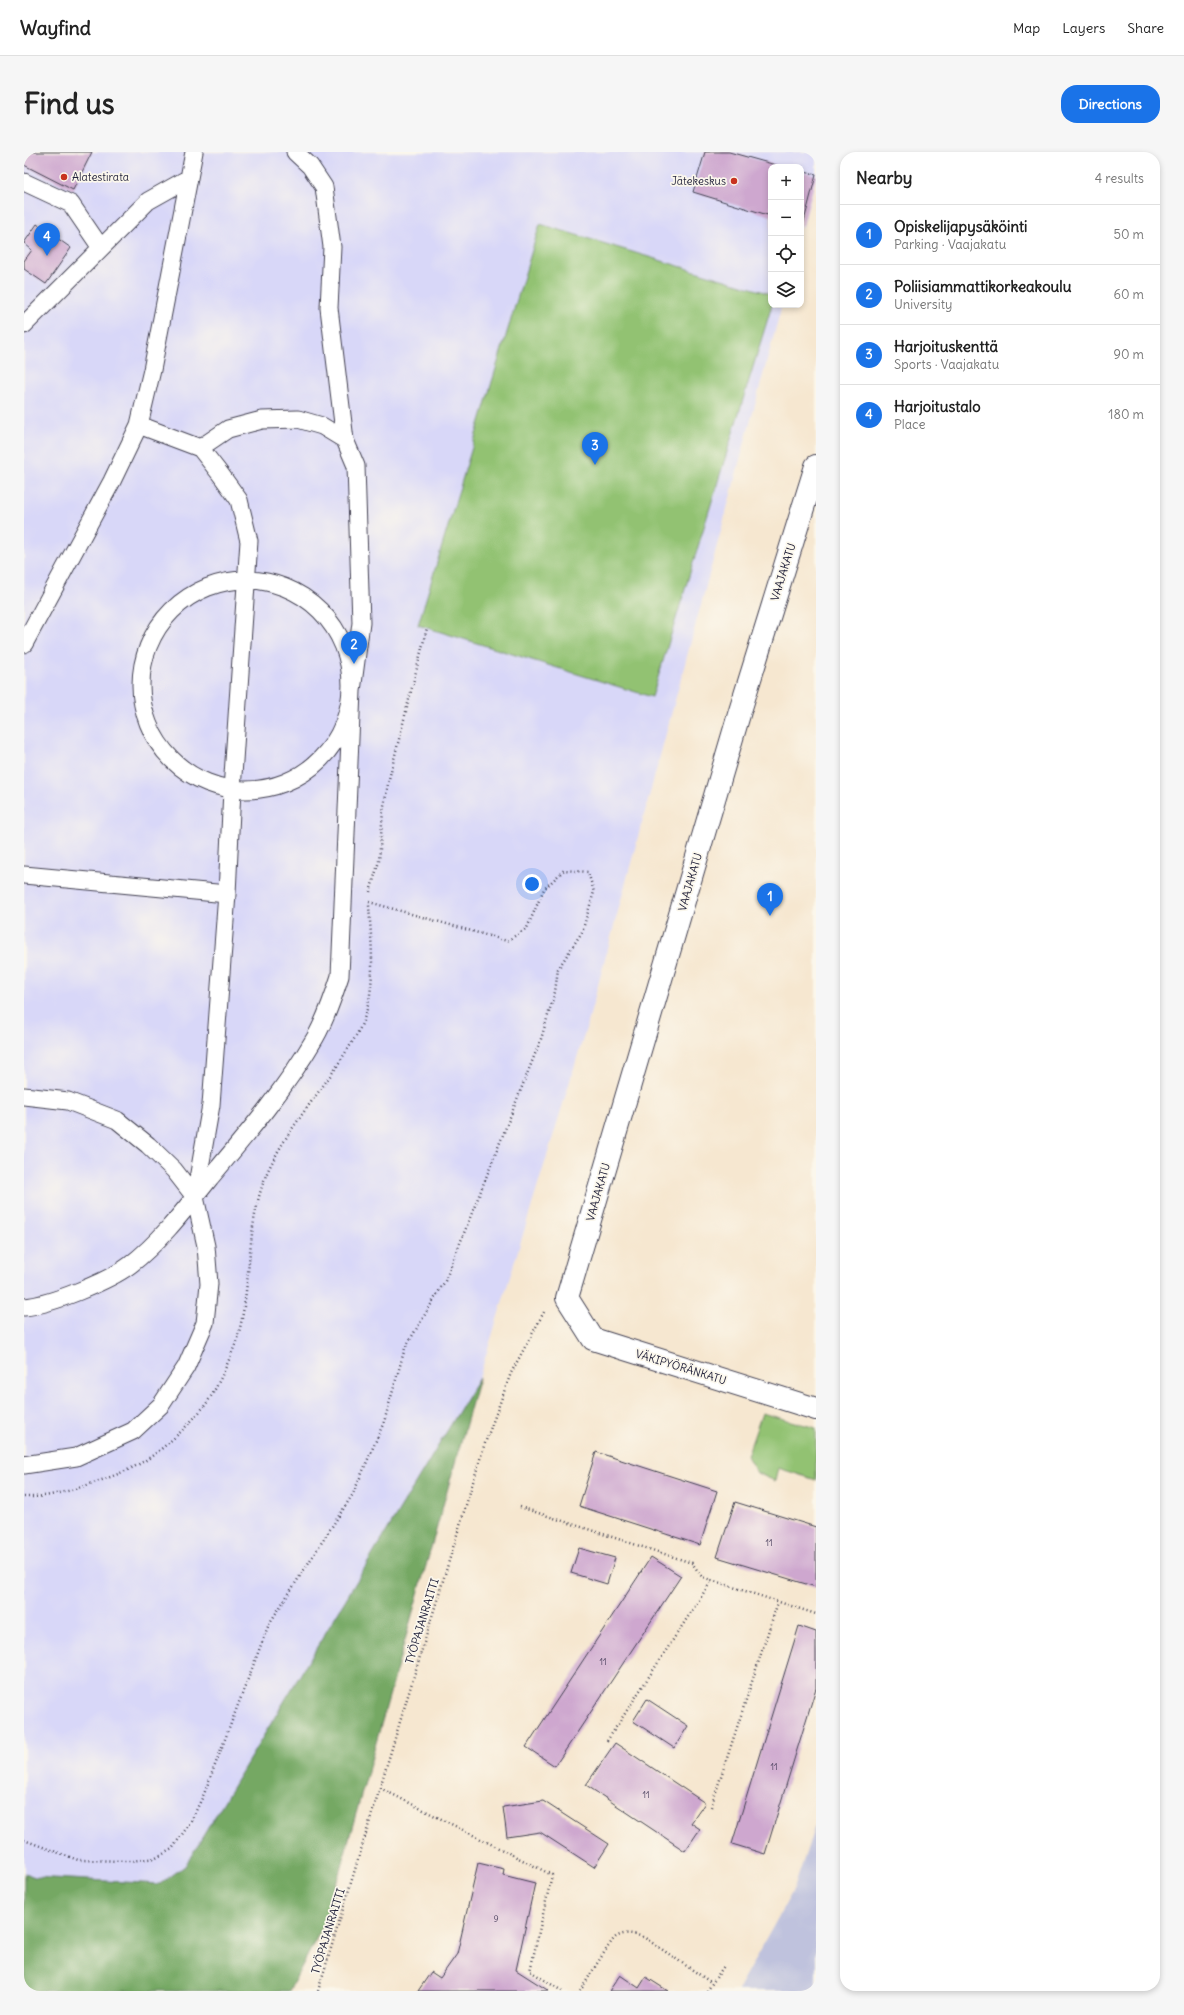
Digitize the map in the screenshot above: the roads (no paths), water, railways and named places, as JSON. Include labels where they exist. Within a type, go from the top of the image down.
[{"type":"street","name":"VAAJAKATU","points":[[567,1298],[740,711],[816,466]]},
{"type":"street","name":"VÄKIPYÖRÄNKATU","points":[[567,1298],[593,1339],[816,1410]]},
{"type":"lane","points":[[24,644],[112,481],[139,425],[152,370],[194,152]]},
{"type":"lane","points":[[24,1307],[77,1293],[130,1265],[171,1226],[252,1128],[315,1038],[329,1009],[340,976],[352,691],[361,623],[356,466],[345,440],[329,308],[332,247],[324,187],[310,166],[295,152]]},
{"type":"lane","points":[[24,325],[148,201],[189,178]]},
{"type":"lane","points":[[24,182],[71,204],[101,248]]},
{"type":"lane","points":[[200,448],[228,429],[262,420],[298,419],[322,426],[345,440]]},
{"type":"lane","points":[[24,1465],[76,1457],[133,1431],[161,1405],[186,1367],[205,1323],[209,1284],[206,1246],[195,1197],[211,1105],[227,894],[232,790],[249,541],[239,500],[221,474],[200,448],[139,425]]},
{"type":"lane","points":[[247,579],[289,588],[324,612],[345,647],[352,691],[341,731],[318,762],[283,784],[259,790],[232,790],[201,780],[168,756],[146,720],[141,678],[152,636],[178,604],[208,586],[247,579]]},
{"type":"lane","points":[[24,876],[227,894]]},
{"type":"lane","points":[[24,1096],[68,1101],[117,1120],[148,1145],[174,1170],[195,1197]]},
{"type":"place","name":"Alatestirata","points":[[64,177]]},
{"type":"place","name":"Jätekeskus","points":[[734,181]]},
{"type":"place","name":"Harjoitustalo","points":[[47,256]]},
{"type":"place","name":"Harjoituskenttä","points":[[595,465]]},
{"type":"place","name":"Poliisiammattikorkeakoulu","points":[[354,664]]},
{"type":"place","name":"Opiskelijapysäköinti","points":[[770,916]]}]
